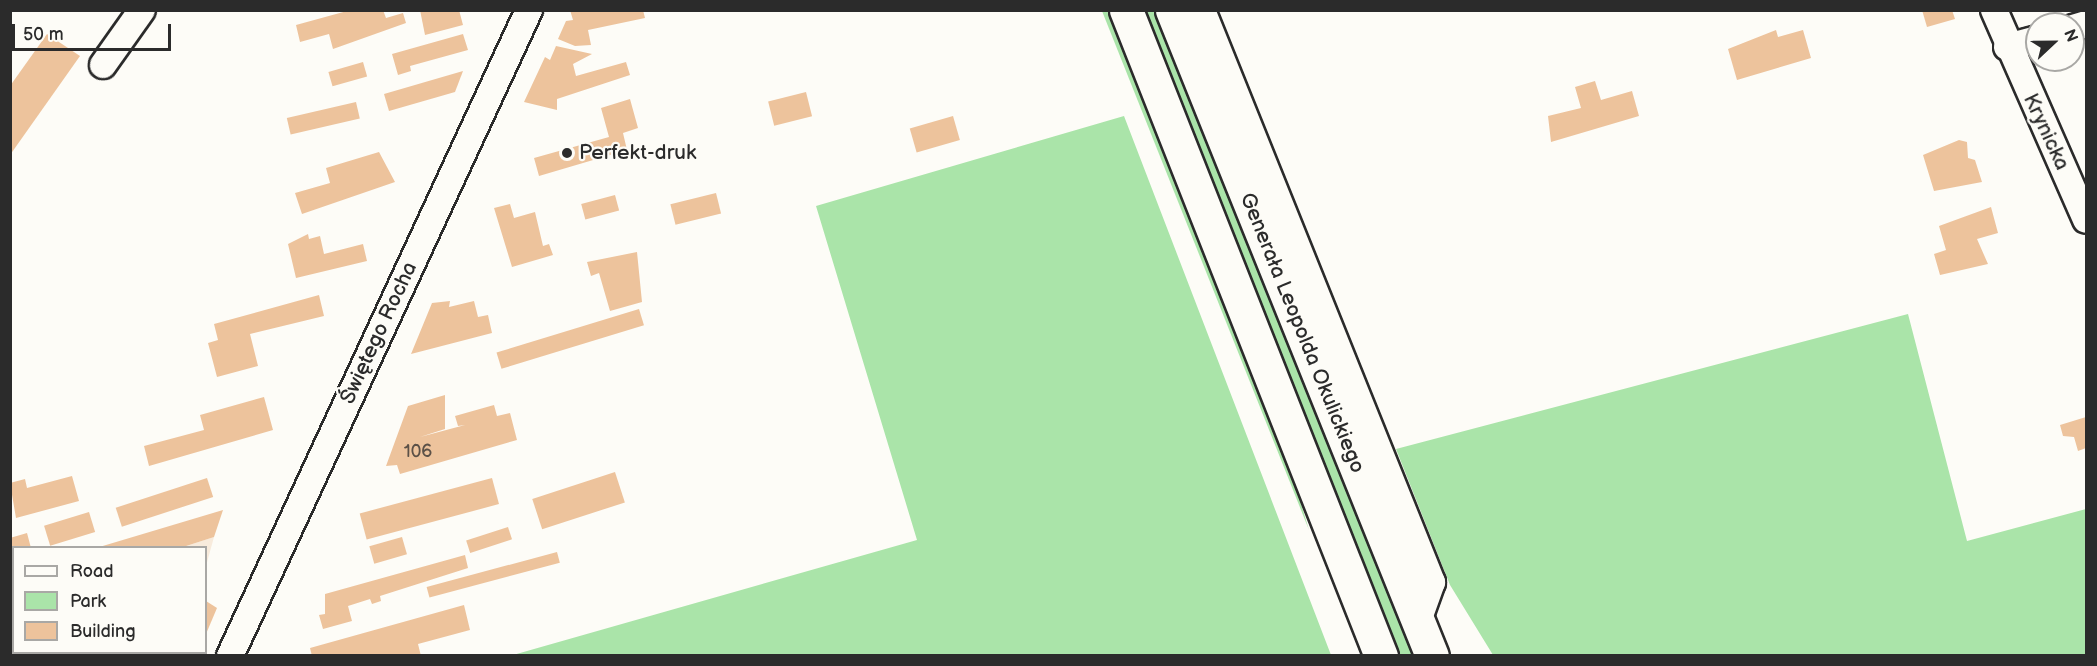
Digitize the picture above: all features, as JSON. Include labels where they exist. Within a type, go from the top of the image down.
[{"type":"main road","name":"Generała Leopolda Okulickiego","points":[[1126,10],[1381,656]]},
{"type":"main road","name":"Generała Leopolda Okulickiego","points":[[1172,10],[1432,656]]},
{"type":"street","points":[[103,65],[142,10]]},
{"type":"street","name":"Świętego Rocha","points":[[230,656],[529,10]]},
{"type":"street","points":[[1202,10],[1432,582],[1418,621]]},
{"type":"street","name":"Krynicka","points":[[1994,10],[2007,47],[2086,220]]},
{"type":"street","points":[[2007,47],[2025,42]]},
{"type":"shaded area","points":[[214,537],[207,562],[207,546],[186,546]]},
{"type":"green space","points":[[1102,11],[1112,11],[1279,431],[1309,530]]},
{"type":"green space","points":[[1140,11],[1158,11],[1420,655],[1399,655],[1390,635]]},
{"type":"green space","points":[[1124,116],[1331,655],[513,655],[917,540],[816,206]]},
{"type":"green space","points":[[1908,314],[1967,541],[2086,509],[2086,655],[1493,655],[1450,585],[1396,449]]},
{"type":"green space","points":[[10,627],[12,654],[36,655],[11,655]]},
{"type":"building","points":[[383,10],[386,18],[403,13],[406,23],[333,49],[329,34],[300,42],[296,25],[347,11]]},
{"type":"building","points":[[420,10],[459,10],[463,25],[425,35]]},
{"type":"building","points":[[570,10],[643,10],[645,18],[588,30],[591,45],[575,46],[558,39],[566,21],[573,20]]},
{"type":"building","points":[[1922,10],[1952,10],[1955,19],[1927,27]]},
{"type":"building","points":[[1776,30],[1778,37],[1803,30],[1811,58],[1737,80],[1728,49]]},
{"type":"building","points":[[47,34],[80,56],[10,155],[10,86]]},
{"type":"building","points":[[463,34],[468,50],[410,66],[411,71],[398,75],[392,54]]},
{"type":"building","points":[[556,46],[592,54],[573,64],[576,76],[626,62],[630,75],[557,99],[557,110],[524,102],[545,57],[550,60]]},
{"type":"building","points":[[363,62],[367,76],[333,86],[328,72]]},
{"type":"building","points":[[463,71],[455,92],[389,111],[384,94]]},
{"type":"building","points":[[1595,81],[1601,100],[1632,91],[1639,116],[1551,142],[1548,116],[1581,108],[1575,87]]},
{"type":"building","points":[[806,92],[812,116],[774,126],[768,101]]},
{"type":"building","points":[[630,99],[638,128],[623,133],[627,150],[539,176],[534,158],[609,137],[601,108]]},
{"type":"building","points":[[356,102],[360,119],[291,135],[287,118]]},
{"type":"building","points":[[953,116],[960,140],[917,152],[910,128]]},
{"type":"building","points":[[1959,140],[1967,142],[1968,158],[1975,160],[1982,182],[1934,191],[1923,155]]},
{"type":"building","points":[[379,152],[395,182],[302,214],[295,193],[330,183],[326,168]]},
{"type":"building","points":[[716,193],[721,213],[675,225],[670,204]]},
{"type":"building","points":[[615,195],[619,210],[585,220],[581,204]]},
{"type":"building","points":[[510,204],[514,218],[535,212],[543,246],[549,244],[553,255],[512,267],[494,208]]},
{"type":"building","points":[[1991,207],[1998,233],[1977,239],[1988,264],[1940,275],[1934,254],[1946,250],[1939,226]]},
{"type":"building","points":[[308,234],[309,239],[320,236],[324,254],[363,244],[367,261],[296,278],[288,244]]},
{"type":"building","points":[[637,252],[642,302],[610,311],[599,273],[591,276],[587,262]]},
{"type":"building","points":[[319,295],[324,316],[250,334],[258,366],[217,377],[208,343],[218,340],[214,324]]},
{"type":"building","points":[[450,301],[449,307],[474,301],[478,317],[488,315],[492,333],[411,354],[432,303]]},
{"type":"building","points":[[639,309],[644,325],[501,369],[497,353]]},
{"type":"building","points":[[445,395],[445,429],[420,437],[465,425],[458,426],[455,416],[494,405],[497,416],[510,413],[517,440],[400,474],[397,465],[386,466],[408,406]]},
{"type":"building","points":[[264,397],[273,430],[149,466],[144,446],[204,430],[200,415]]},
{"type":"building","points":[[2086,417],[2086,448],[2078,451],[2074,437],[2063,436],[2060,425]]},
{"type":"building","points":[[615,472],[625,502],[542,529],[532,499]]},
{"type":"building","points":[[72,476],[79,501],[16,518],[10,483],[25,479],[27,488]]},
{"type":"building","points":[[207,478],[213,497],[122,527],[116,508]]},
{"type":"building","points":[[492,478],[499,504],[367,540],[360,513]]},
{"type":"building","points":[[223,510],[214,537],[186,546],[103,546]]},
{"type":"building","points":[[89,512],[95,532],[50,546],[44,526]]},
{"type":"building","points":[[508,527],[512,539],[470,553],[466,541]]},
{"type":"building","points":[[27,533],[30,546],[12,546],[10,554],[10,538]]},
{"type":"building","points":[[402,537],[407,554],[374,564],[369,546]]},
{"type":"building","points":[[557,552],[560,563],[429,598],[427,587]]},
{"type":"building","points":[[10,555],[12,555],[12,591],[10,591]]},
{"type":"building","points":[[465,555],[468,568],[380,596],[381,601],[372,604],[370,599],[348,606],[352,621],[323,629],[319,615],[325,614],[325,594]]},
{"type":"building","points":[[207,602],[217,608],[207,632]]},
{"type":"building","points":[[464,605],[470,630],[418,644],[421,656],[312,656],[310,648]]},
{"type":"building","points":[[144,654],[196,654],[196,656]]},
{"type":"place","name":"Perfekt-druk","points":[[567,153]]}]
